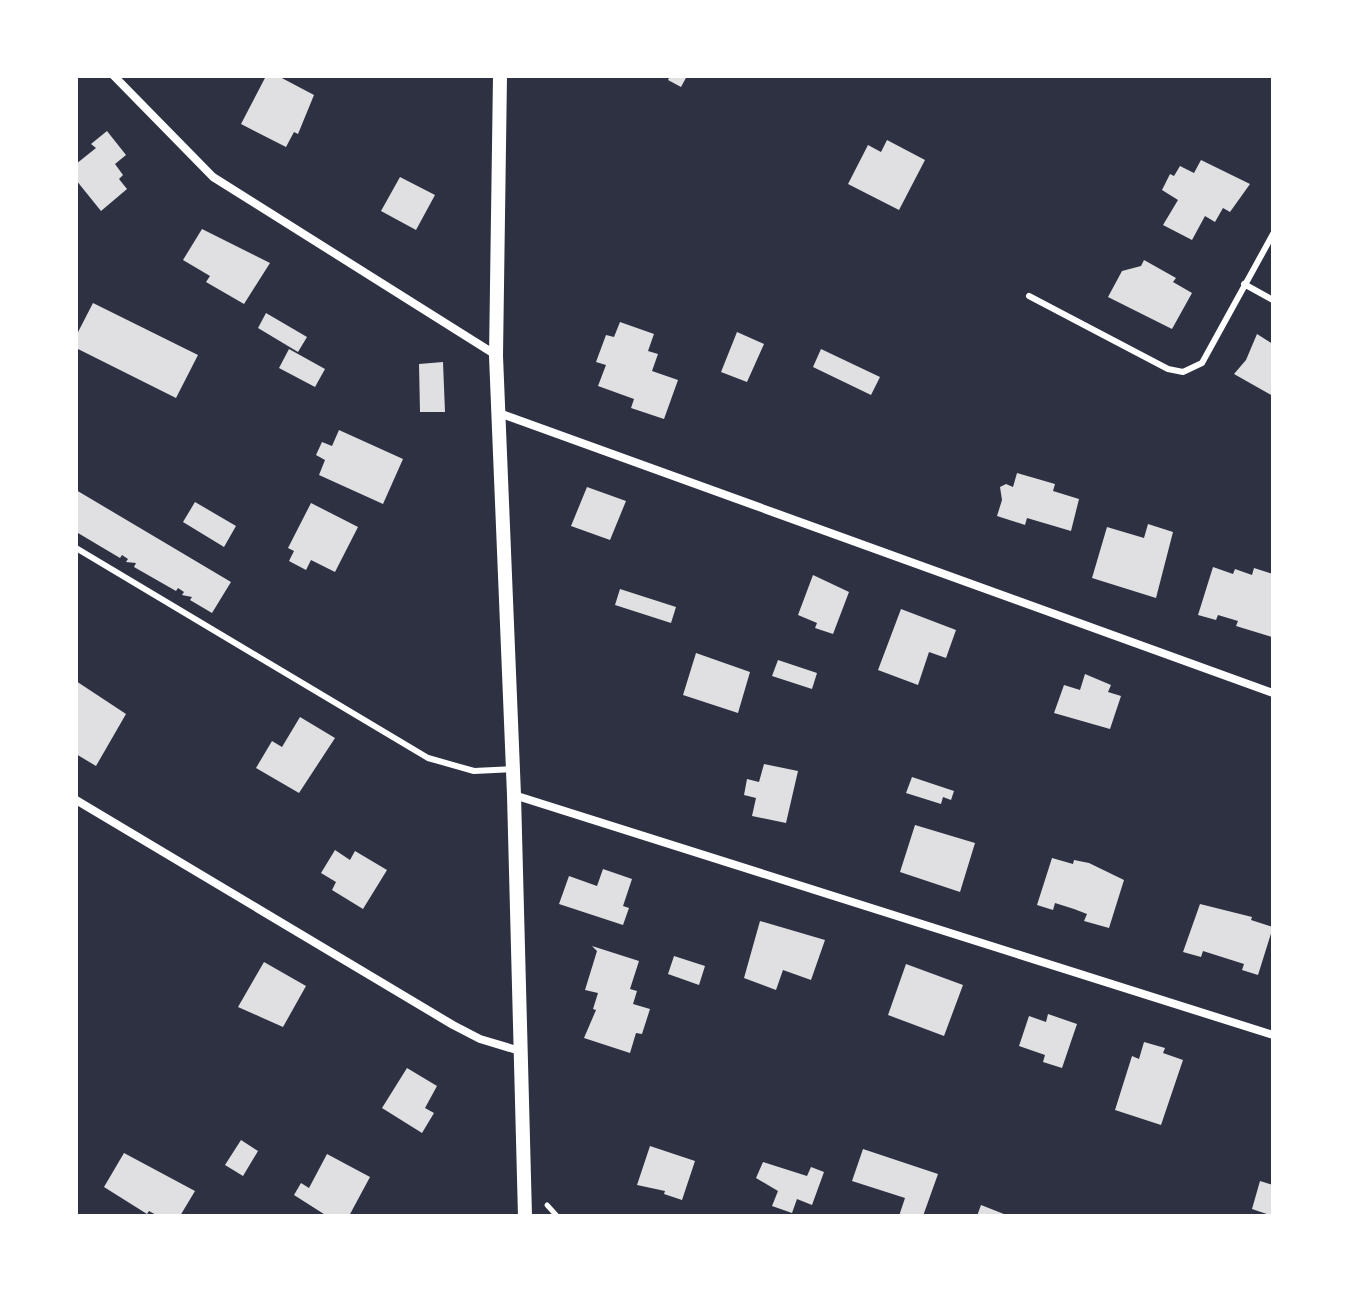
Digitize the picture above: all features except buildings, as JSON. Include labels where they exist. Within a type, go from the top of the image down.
[{"type":"street","points":[[114,76],[213,177],[496,356]]},
{"type":"street","points":[[500,76],[496,356],[514,795],[525,1216]]},
{"type":"street","points":[[499,413],[1273,693]]},
{"type":"street","points":[[514,795],[1273,1035]]},
{"type":"street","points":[[76,800],[453,1025],[480,1039],[520,1051]]},
{"type":"lane","points":[[1029,296],[1168,369],[1183,372],[1202,363],[1273,234]]},
{"type":"lane","points":[[1244,284],[1273,300]]},
{"type":"lane","points":[[76,548],[428,758],[474,771],[513,769]]}]
